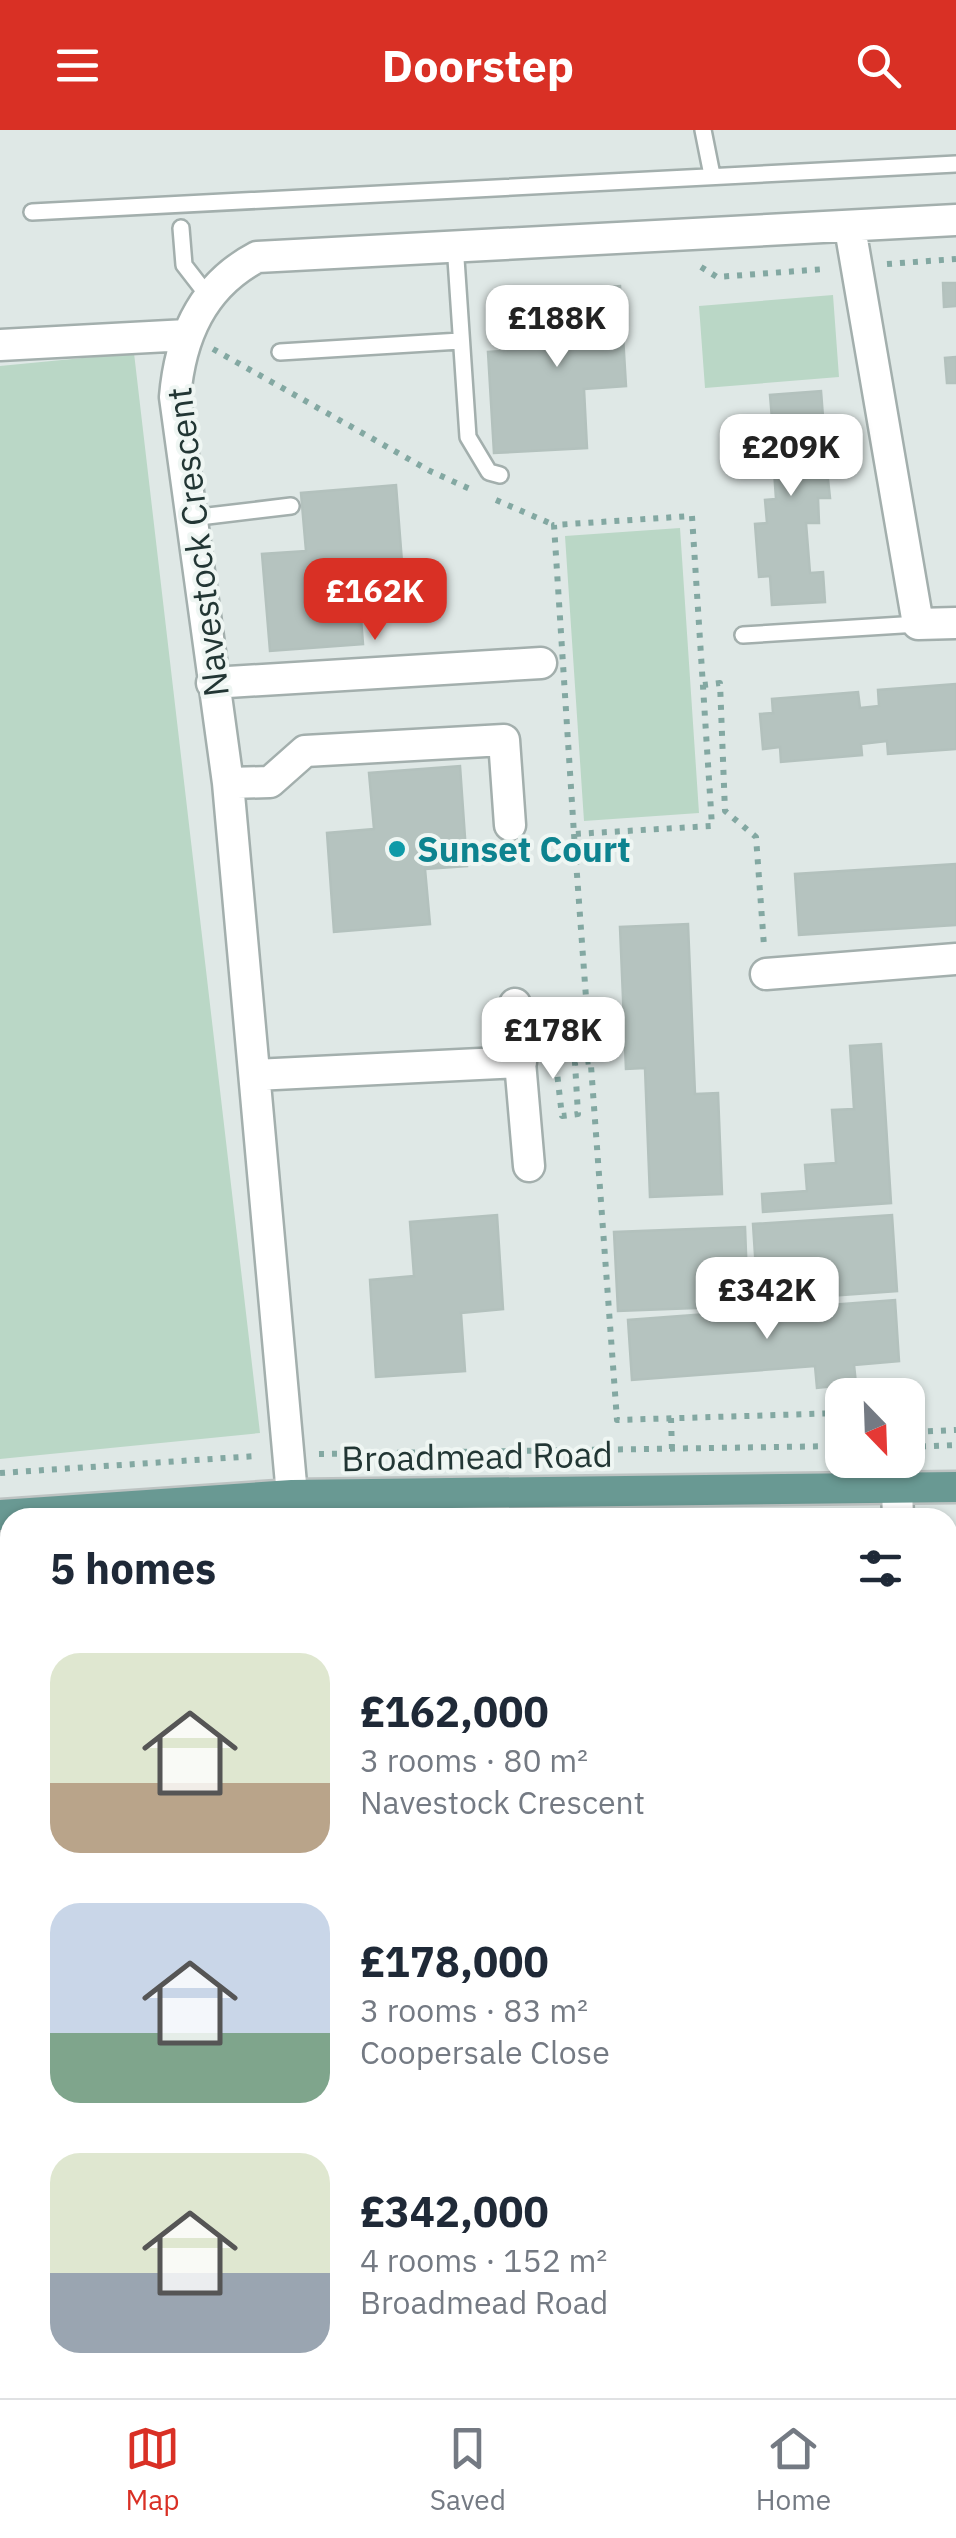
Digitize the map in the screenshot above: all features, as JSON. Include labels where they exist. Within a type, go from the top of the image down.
[{"type":"main road","name":"Broadmead Road","points":[[119,1508],[292,1496],[897,1503],[956,1486]]},
{"type":"street","name":"Navestock Crescent","points":[[292,1496],[228,783],[175,397],[179,358],[187,335],[208,296],[231,271],[257,257],[956,220]]},
{"type":"street","points":[[850,228],[918,624],[956,622]]},
{"type":"street","points":[[0,345],[187,335]]},
{"type":"street","points":[[212,683],[541,663]]},
{"type":"street","points":[[228,783],[270,782],[306,751],[504,740],[510,825]]},
{"type":"street","points":[[766,974],[956,959]]},
{"type":"street","points":[[516,1004],[529,1166]]},
{"type":"street","points":[[255,1076],[521,1062]]},
{"type":"lane","points":[[702,130],[712,175]]},
{"type":"lane","points":[[32,212],[956,164]]},
{"type":"lane","points":[[181,228],[184,265],[208,296]]},
{"type":"lane","points":[[455,244],[468,437],[489,472],[500,475]]},
{"type":"lane","points":[[280,352],[460,341]]},
{"type":"lane","points":[[191,518],[290,506]]},
{"type":"lane","points":[[743,634],[918,624]]},
{"type":"path","points":[[654,236],[717,277],[956,259]]},
{"type":"path","points":[[187,335],[430,471],[554,525],[692,516],[712,826],[574,834]]},
{"type":"path","points":[[554,525],[618,1420],[825,1413]]},
{"type":"path","points":[[703,685],[720,684],[725,810],[756,837],[766,974]]},
{"type":"path","points":[[554,1047],[562,1116],[578,1114],[575,1062],[593,1061]]},
{"type":"path","points":[[671,1418],[672,1450]]},
{"type":"path","points":[[925,1431],[956,1430]]},
{"type":"path","points":[[0,1473],[289,1455],[825,1446]]},
{"type":"path","points":[[925,1447],[956,1446]]},
{"type":"green space","points":[[833,295],[839,377],[705,388],[699,306]]},
{"type":"green space","points":[[134,353],[260,1433],[0,1459],[0,366]]},
{"type":"green space","points":[[680,528],[699,813],[584,821],[565,536]]},
{"type":"building","points":[[943,283],[956,283],[956,306],[944,307]]},
{"type":"building","points":[[620,286],[626,386],[584,389],[587,448],[494,453],[488,352],[531,349],[527,292]]},
{"type":"building","points":[[956,357],[956,383],[947,383],[945,358]]},
{"type":"building","points":[[821,391],[823,417],[812,418],[816,471],[827,470],[830,498],[818,498],[819,523],[806,523],[810,573],[823,572],[825,602],[772,605],[770,576],[759,577],[755,524],[767,523],[765,500],[776,499],[774,470],[763,471],[760,421],[772,419],[770,395]]},
{"type":"building","points":[[396,485],[404,588],[359,592],[363,644],[270,651],[262,554],[306,551],[301,493]]},
{"type":"building","points":[[956,684],[956,749],[888,754],[887,741],[861,744],[862,755],[781,762],[780,747],[763,749],[760,714],[773,713],[772,699],[858,692],[860,708],[879,706],[878,690]]},
{"type":"building","name":"Sunset Court","points":[[460,766],[467,866],[425,869],[430,924],[334,932],[327,833],[374,829],[369,773]]},
{"type":"building","points":[[956,864],[956,925],[799,935],[795,874]]},
{"type":"building","points":[[688,924],[695,1094],[718,1093],[722,1194],[650,1197],[645,1068],[626,1069],[620,927]]},
{"type":"building","points":[[881,1044],[891,1203],[763,1212],[762,1194],[807,1191],[805,1165],[836,1163],[832,1110],[854,1109],[850,1046]]},
{"type":"building","points":[[497,1215],[503,1309],[461,1313],[465,1371],[376,1377],[370,1280],[414,1276],[410,1222]]},
{"type":"building","points":[[892,1215],[897,1291],[758,1301],[753,1224]]},
{"type":"building","points":[[745,1227],[748,1306],[618,1311],[614,1232]]},
{"type":"building","points":[[895,1300],[899,1361],[854,1365],[855,1378],[825,1378],[825,1387],[817,1388],[815,1366],[632,1380],[628,1320]]},
{"type":"place","name":"Sunset Court","points":[[397,849]]}]
